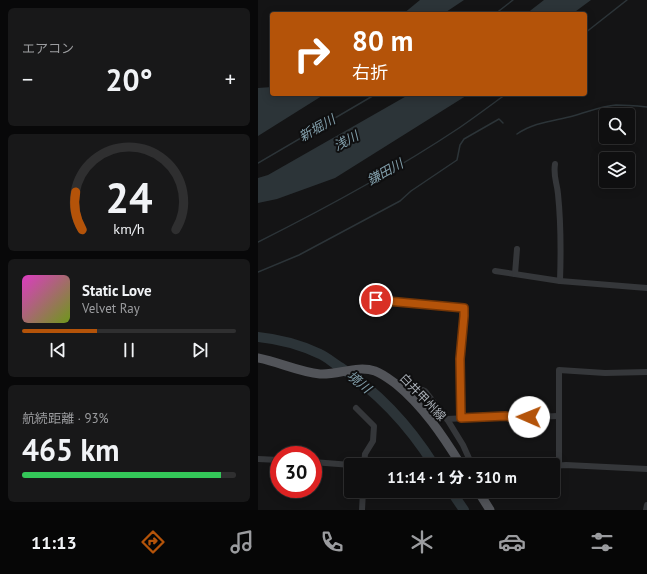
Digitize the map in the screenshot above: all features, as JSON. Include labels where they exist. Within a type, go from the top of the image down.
[{"type":"main road","name":"白井甲州線","points":[[258,358],[307,371],[331,374],[362,369],[375,371],[385,376],[403,390],[427,416],[442,435],[457,458]]},
{"type":"main road","points":[[482,498],[490,510]]},
{"type":"street","points":[[555,164],[554,174],[558,193],[561,223],[560,282]]},
{"type":"street","points":[[515,274],[517,249]]},
{"type":"street","points":[[496,271],[560,282],[647,288]]},
{"type":"street","points":[[376,300],[464,308],[460,359],[461,418]]},
{"type":"street","points":[[556,458],[559,370],[605,373],[647,372]]},
{"type":"street","points":[[403,390],[415,387],[425,391],[447,419],[463,445],[469,458]]},
{"type":"street","points":[[356,408],[374,426],[373,440],[365,454],[365,458]]},
{"type":"street","points":[[447,419],[558,416]]},
{"type":"street","points":[[258,459],[270,460]]},
{"type":"street","points":[[322,463],[344,464]]},
{"type":"street","points":[[560,465],[647,469]]},
{"type":"street","points":[[362,510],[363,498]]},
{"type":"street","points":[[646,510],[647,505]]},
{"type":"water","points":[[420,0],[464,0],[446,12],[405,12]]},
{"type":"water","points":[[544,0],[591,0],[575,12],[529,12]]},
{"type":"water","points":[[270,87],[270,96],[322,96],[258,136],[258,88]]},
{"type":"water","name":"浅川","points":[[406,96],[466,96],[335,178],[277,199],[258,203],[258,178],[268,175]]},
{"type":"waterway","name":"新堀川","points":[[498,12],[513,0]]},
{"type":"waterway","name":"鎌田川","points":[[587,31],[627,0]]},
{"type":"waterway","name":"新堀川","points":[[258,163],[373,96]]},
{"type":"waterway","name":"鎌田川","points":[[258,242],[386,174],[435,144],[503,96]]},
{"type":"waterway","points":[[517,134],[537,124],[605,107],[616,105],[647,107]]},
{"type":"waterway","points":[[258,272],[299,255],[400,201],[411,191],[457,160],[460,145],[464,139],[499,119],[503,123]]},
{"type":"waterway","name":"境川","points":[[258,337],[289,343],[313,351],[325,357],[354,377],[392,411],[415,437],[430,458]]},
{"type":"waterway","name":"境川","points":[[456,498],[464,510]]},
{"type":"route","points":[[376,300],[464,308],[460,359],[461,418],[506,416],[514,418],[529,417]]}]
